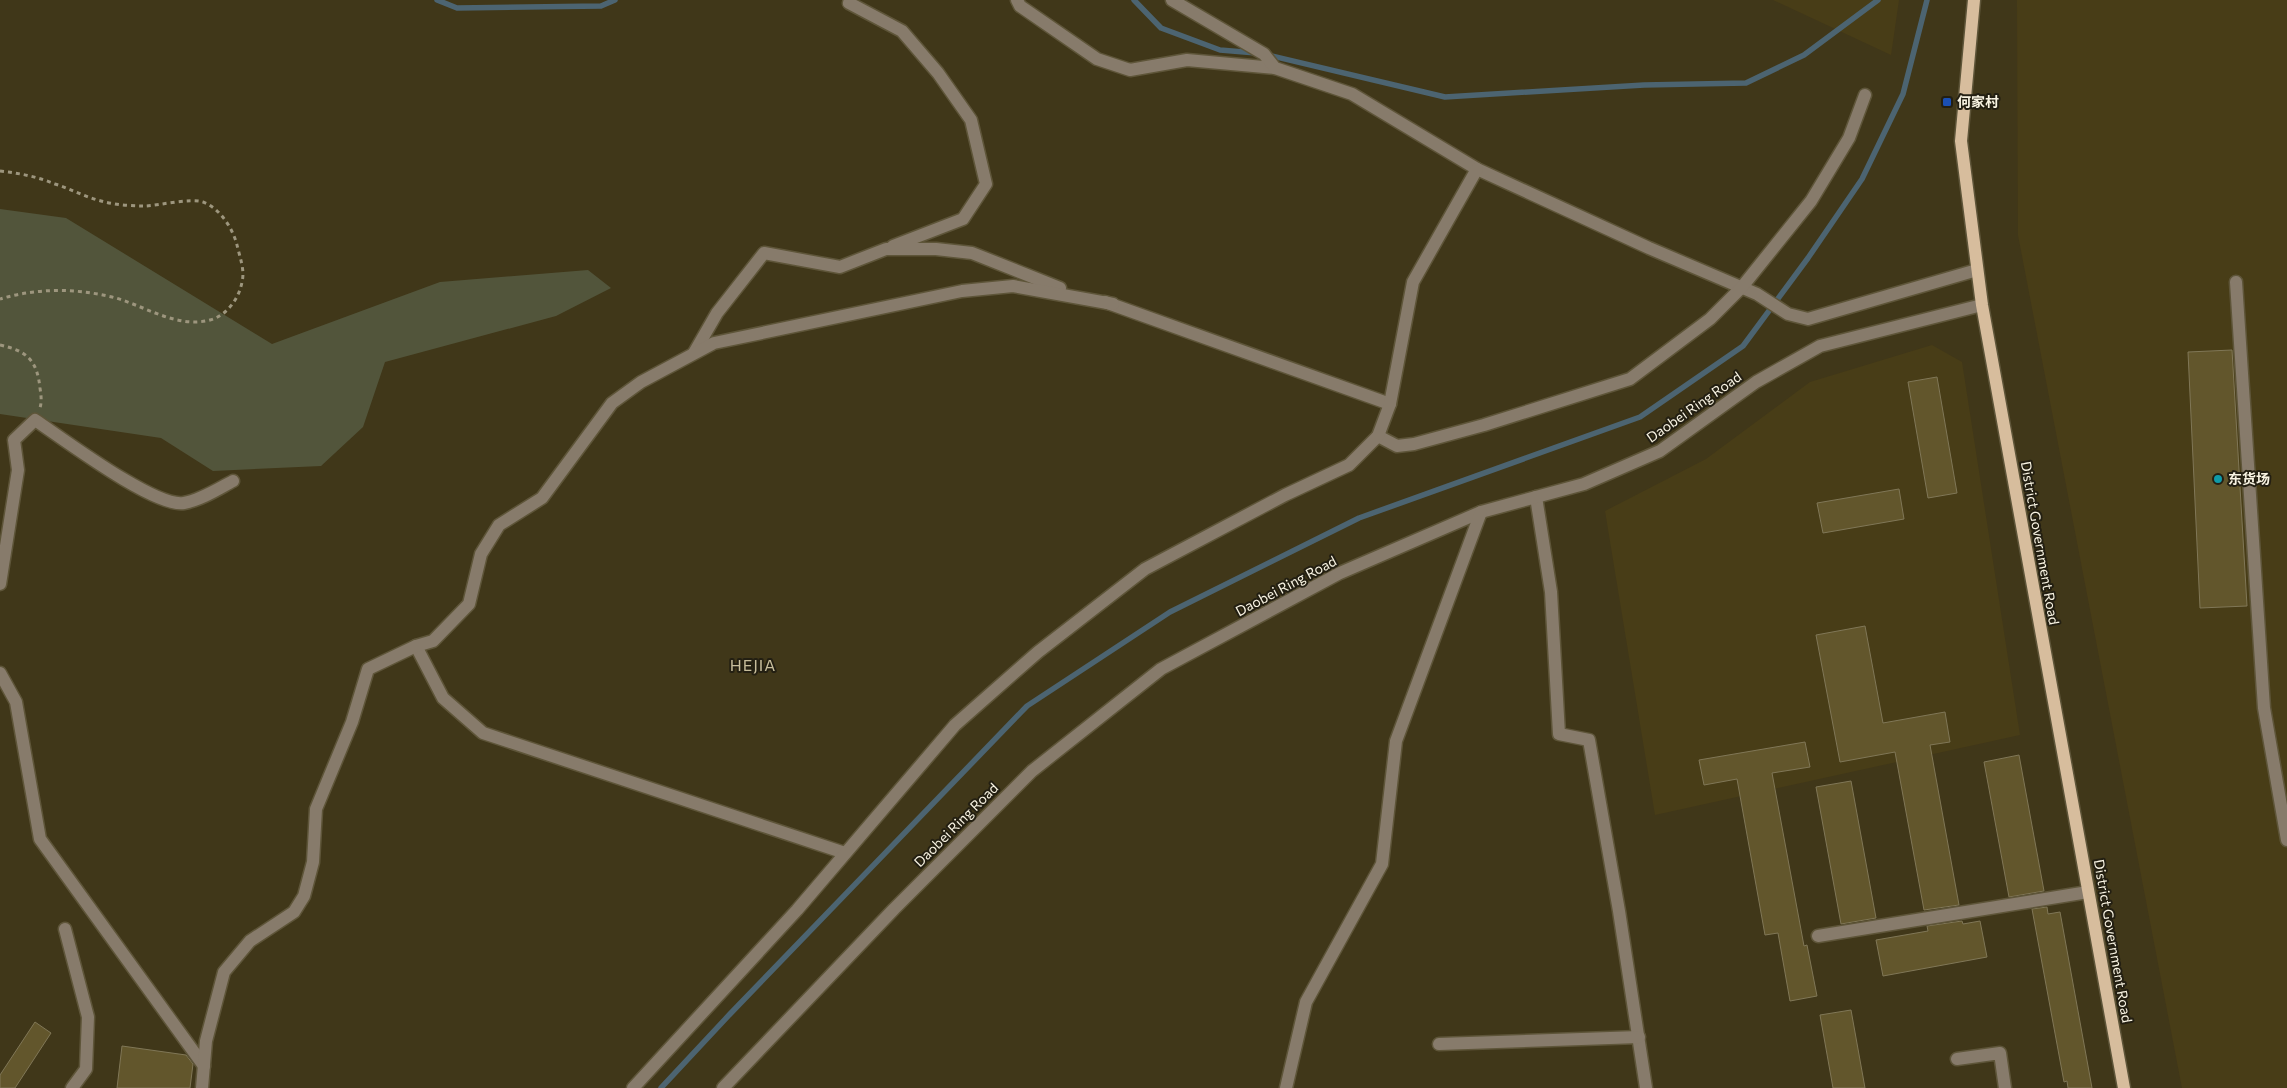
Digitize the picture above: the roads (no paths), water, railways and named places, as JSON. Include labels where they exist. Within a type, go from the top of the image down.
[{"type":"main road","name":"District Government Road","points":[[1974,0],[1961,140],[1977,270],[2124,1088]]},
{"type":"street","points":[[694,353],[717,313],[764,252],[840,267],[963,219],[986,184],[971,120],[938,73],[902,31],[849,3],[850,0]]},
{"type":"street","points":[[1017,0],[1020,6],[1097,59],[1130,70],[1187,60],[1275,68],[1352,94],[1477,169],[1649,248],[1742,287],[1757,294],[1788,314],[1808,319],[1977,270]]},
{"type":"street","points":[[1172,0],[1264,54],[1275,68]]},
{"type":"street","points":[[1378,436],[1397,446],[1414,444],[1484,425],[1630,379],[1710,319],[1742,287],[1811,201],[1849,138],[1866,95]]},
{"type":"street","points":[[633,1088],[797,910],[955,725],[1038,652],[1145,569],[1285,495],[1349,464],[1378,436],[1390,404],[1413,282],[1477,169]]},
{"type":"street","points":[[886,249],[936,249],[972,253],[1041,282],[1113,304],[1390,404]]},
{"type":"street","points":[[2236,282],[2264,708],[2287,840]]},
{"type":"street","points":[[202,1088],[206,1041],[224,972],[250,942],[294,912],[304,896],[313,862],[316,809],[352,722],[368,669],[416,646],[434,642],[469,604],[481,554],[499,525],[542,498],[612,403],[640,382],[714,343],[962,291],[1013,286],[1113,304]]},
{"type":"street","name":"Daobei Ring Road","points":[[723,1088],[894,909],[1032,771],[1161,670],[1340,573],[1481,512],[1584,484],[1660,451],[1756,382],[1820,346],[1982,305]]},
{"type":"street","points":[[0,584],[18,470],[14,440],[35,420],[101,466],[166,500],[183,503],[233,481]]},
{"type":"street","points":[[1536,497],[1551,592],[1559,734],[1588,740],[1619,911],[1646,1088]]},
{"type":"street","points":[[1286,1088],[1306,1002],[1382,864],[1396,741],[1481,512]]},
{"type":"street","points":[[416,646],[443,698],[483,733],[845,853]]},
{"type":"street","points":[[0,674],[16,702],[40,839],[204,1066]]},
{"type":"street","points":[[1818,936],[2088,892]]},
{"type":"street","points":[[65,929],[88,1017],[86,1069],[72,1088]]},
{"type":"street","points":[[1439,1044],[1639,1037]]},
{"type":"street","points":[[1957,1059],[2000,1053],[2005,1088]]},
{"type":"waterway","points":[[437,0],[457,8],[601,6],[615,0]]},
{"type":"waterway","points":[[1134,0],[1161,28],[1220,50],[1256,53]]},
{"type":"waterway","points":[[1268,55],[1445,97],[1644,85],[1746,83],[1804,55],[1878,0]]},
{"type":"waterway","points":[[661,1088],[1027,706],[1170,612],[1359,518],[1640,417],[1743,346],[1808,258],[1862,179],[1903,94],[1927,0]]},
{"type":"place","name":"何家村","points":[[1947,102]]},
{"type":"place","name":"东货场","points":[[2218,479]]},
{"type":"district","name":"HEJIA","points":[[753,665]]}]
